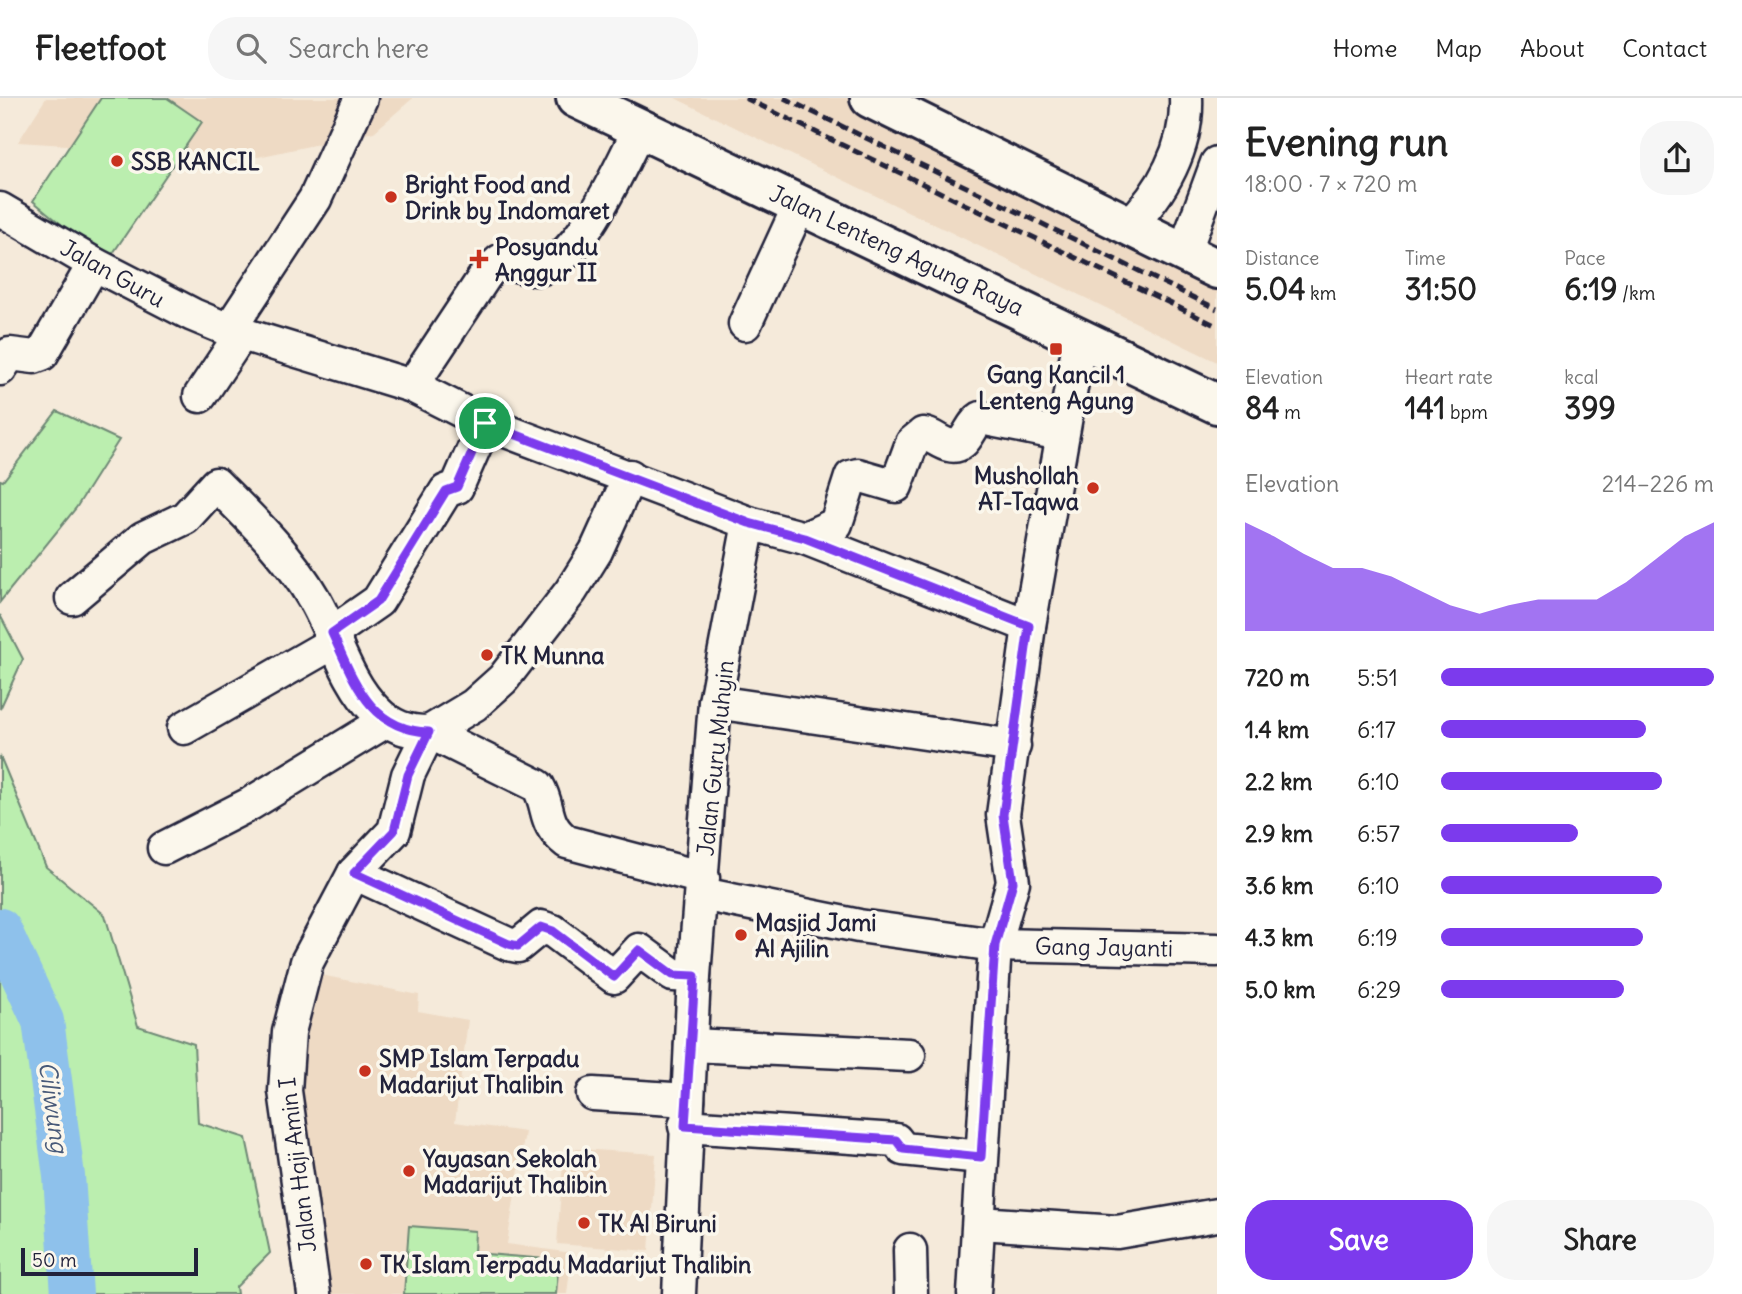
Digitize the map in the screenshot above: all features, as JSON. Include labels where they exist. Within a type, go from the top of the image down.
[{"type":"main road","name":"Jalan Lenteng Agung Raya","points":[[576,98],[1217,404]]},
{"type":"main road","points":[[870,98],[1200,261]]},
{"type":"street","points":[[200,396],[315,199],[361,98]]},
{"type":"street","points":[[1128,226],[1149,207],[1175,157],[1187,120],[1186,98]]},
{"type":"street","points":[[412,386],[487,273],[500,261],[539,269],[562,258],[581,237],[640,128]]},
{"type":"street","points":[[1200,261],[1217,163]]},
{"type":"street","points":[[745,324],[800,204]]},
{"type":"street","name":"Jalan Guru","points":[[0,209],[156,298],[235,332]]},
{"type":"street","points":[[0,369],[10,354],[34,357],[42,354],[94,264]]},
{"type":"street","points":[[235,332],[412,386],[485,423],[749,523],[805,538],[1029,626]]},
{"type":"street","points":[[974,1294],[995,945],[1013,882],[1003,815],[1029,626],[1080,337]]},
{"type":"street","points":[[805,538],[836,524],[851,477],[858,475],[897,486],[912,443],[923,434],[950,446],[958,445],[964,442],[973,423],[981,418],[1061,434]]},
{"type":"street","points":[[184,728],[334,637],[378,601],[446,491],[457,487],[485,423]]},
{"type":"street","points":[[429,732],[474,705],[503,679],[571,591],[596,551],[630,476]]},
{"type":"street","points":[[72,598],[143,538],[185,518],[216,484],[276,544],[313,596],[358,688],[386,720],[250,804],[164,848]]},
{"type":"street","name":"Jalan Guru Muhyin","points":[[679,1294],[695,976],[715,702],[749,523]]},
{"type":"street","points":[[715,702],[1014,746]]},
{"type":"street","name":"Jalan Guru Muhyin","points":[[386,720],[409,732],[429,732],[538,786],[548,821],[555,833],[567,842],[702,886]]},
{"type":"street","name":"Jalan Haji Amin I","points":[[314,1294],[299,1206],[285,1074],[289,1032],[307,962],[354,873],[394,831],[408,775],[429,732]]},
{"type":"street","points":[[354,873],[509,944],[518,946],[541,927],[553,931],[614,977],[639,950],[673,975],[695,976]]},
{"type":"street","name":"Gang Jayanti","points":[[702,886],[859,926],[995,945],[1217,950]]},
{"type":"street","points":[[691,1045],[909,1055]]},
{"type":"street","points":[[593,1094],[687,1113],[896,1140],[903,1149],[920,1153],[981,1157]]},
{"type":"street","points":[[979,1223],[1117,1232],[1217,1215]]},
{"type":"street","points":[[910,1250],[911,1294]]},
{"type":"shaded area","points":[[46,98],[413,98],[374,132],[258,157],[18,142]]},
{"type":"shaded area","points":[[675,98],[861,98],[1217,269],[1217,362]]},
{"type":"shaded area","name":"Yayasan Sekolah Madarijut Thalibin","points":[[311,973],[419,995],[418,1011],[468,1020],[455,1122],[525,1132],[507,1244],[572,1253],[567,1294],[323,1294],[286,1109]]},
{"type":"shaded area","points":[[564,1148],[656,1154],[649,1251],[557,1244]]},
{"type":"green space","name":"SSB KANCIL","points":[[101,98],[167,98],[202,122],[107,262],[33,201]]},
{"type":"green space","points":[[57,411],[119,440],[76,508],[0,602],[0,480],[3,481]]},
{"type":"green space","points":[[0,615],[23,659],[0,709]]},
{"type":"green space","points":[[0,756],[46,867],[105,915],[138,1026],[194,1044],[198,1123],[246,1138],[270,1253],[236,1287],[237,1294],[0,1294]]},
{"type":"green space","points":[[409,1226],[475,1231],[474,1253],[559,1260],[556,1294],[404,1294]]},
{"type":"waterway","name":"Ciliwung","points":[[0,929],[43,1021],[64,1176],[72,1294]]},
{"type":"railway","points":[[745,98],[1217,326]]},
{"type":"railway","points":[[784,98],[1217,309]]},
{"type":"place","name":"SSB KANCIL","points":[[117,161]]},
{"type":"place","name":"Bright Food and Drink by Indomaret","points":[[391,197]]},
{"type":"place","name":"Posyandu Anggur II","points":[[479,259]]},
{"type":"place","name":"Gang Kancil 1 Lenteng Agung","points":[[1056,349]]},
{"type":"place","name":"Mushollah AT-Taqwa","points":[[1093,488]]},
{"type":"place","name":"TK Munna","points":[[487,655]]},
{"type":"place","name":"Masjid Jami Al Ajilin","points":[[741,935]]},
{"type":"place","name":"SMP Islam Terpadu Madarijut Thalibin","points":[[365,1071]]},
{"type":"place","name":"Yayasan Sekolah Madarijut Thalibin","points":[[409,1171]]},
{"type":"place","name":"TK Al Biruni","points":[[584,1223]]},
{"type":"place","name":"TK Islam Terpadu Madarijut Thalibin","points":[[366,1264]]},
{"type":"route","points":[[485,423],[749,523],[805,538],[1029,626],[1003,815],[1013,882],[995,945],[981,1157],[920,1153],[903,1149],[896,1140],[685,1126],[695,976],[673,975],[639,950],[614,977],[553,931],[541,927],[518,946],[509,944],[354,873],[394,831],[408,775],[429,732],[409,732],[374,710],[358,688],[332,633],[378,601],[417,542],[446,491],[457,487],[485,423]]}]
